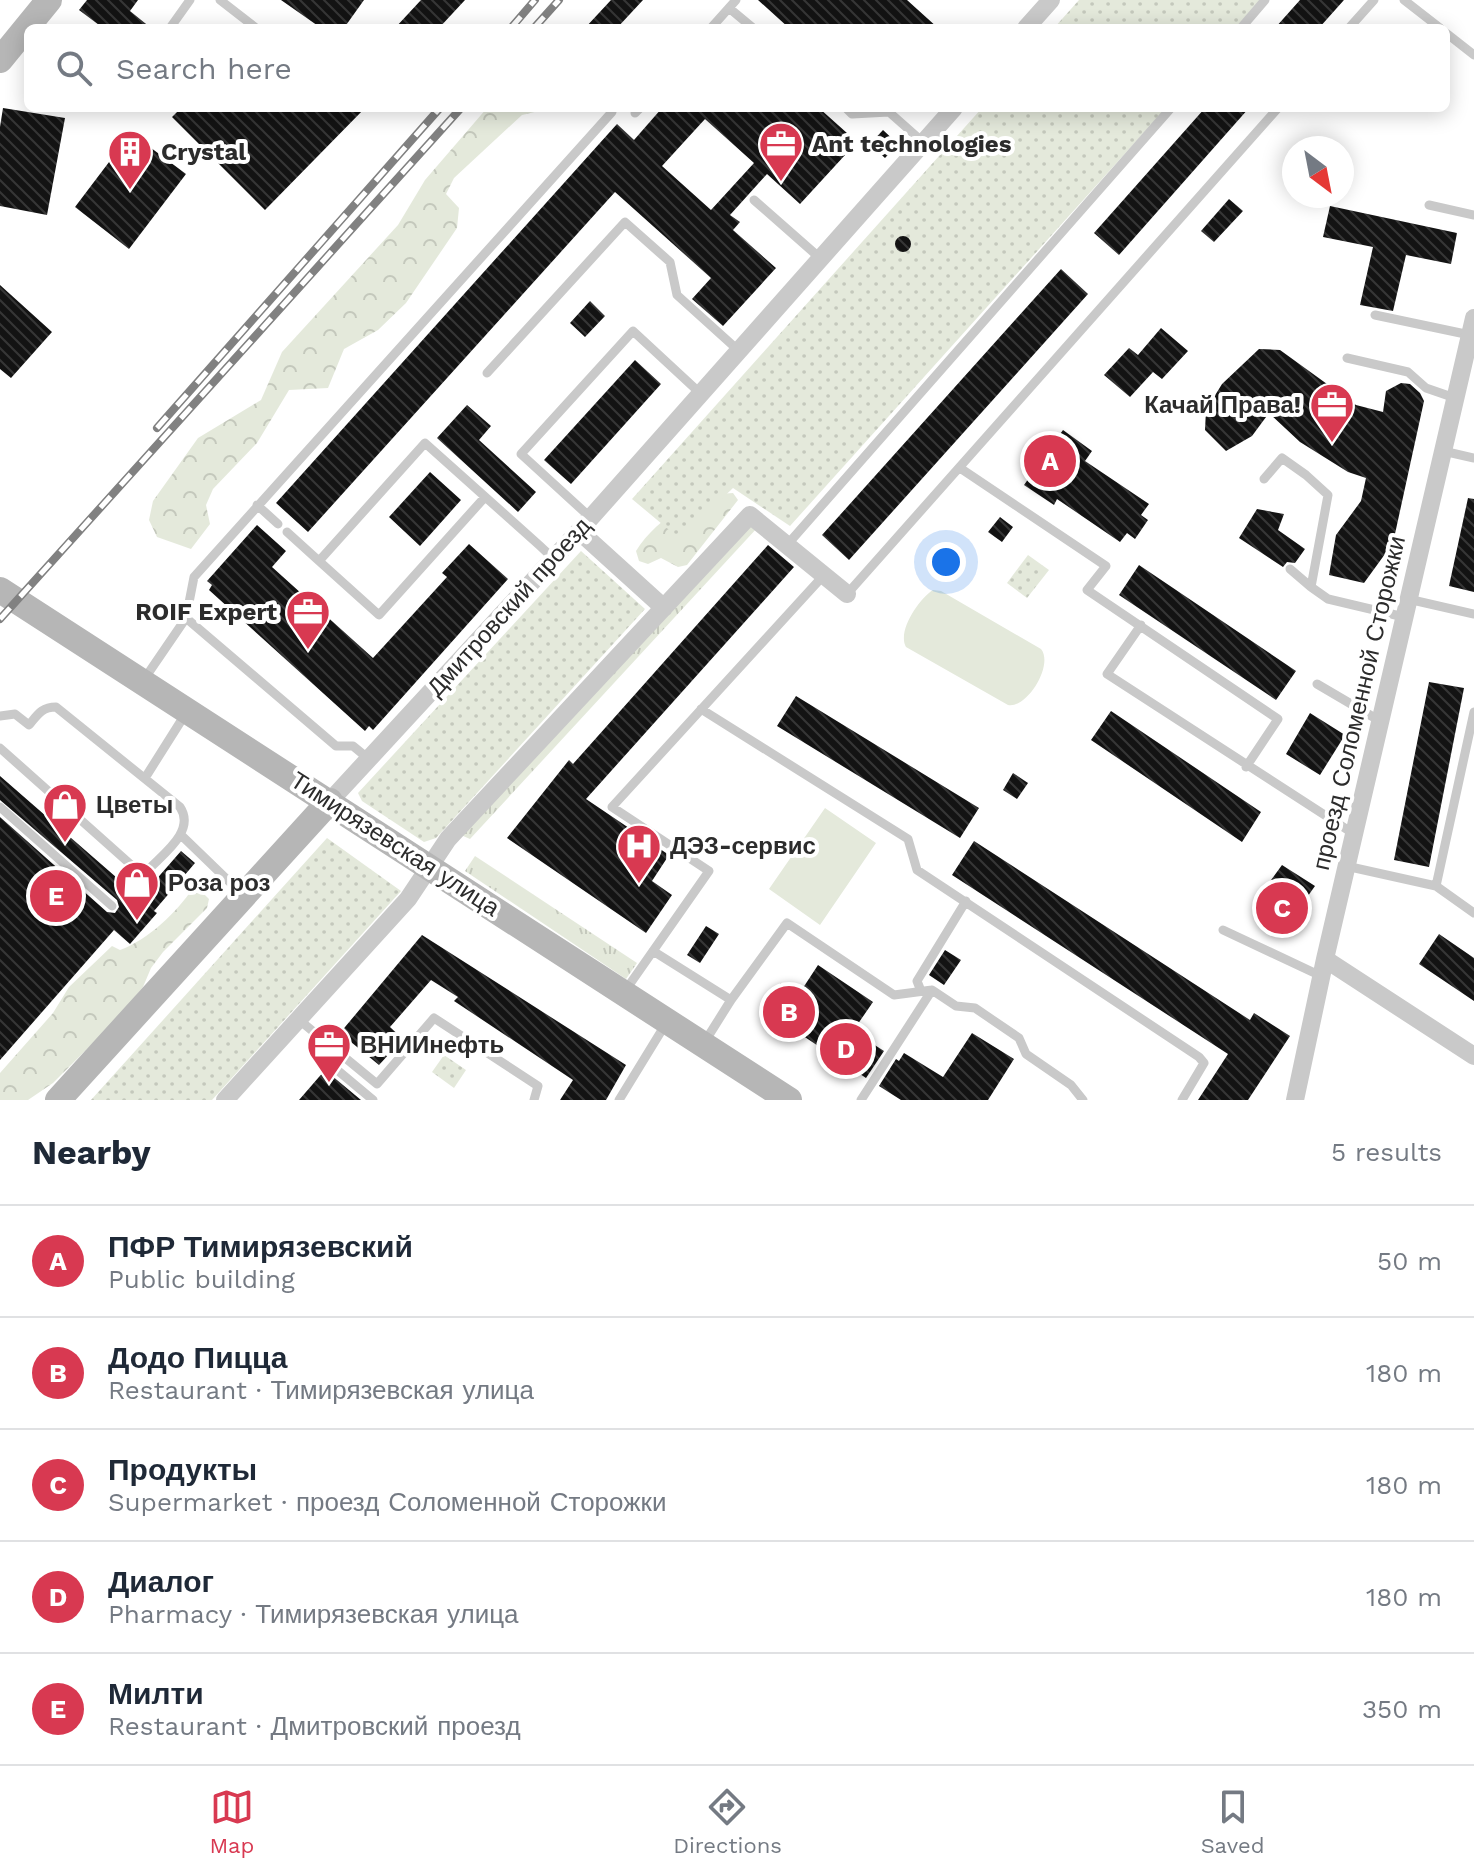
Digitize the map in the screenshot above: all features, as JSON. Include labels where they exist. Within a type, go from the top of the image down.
[{"type":"main road","points":[[0,60],[24,33]]},
{"type":"main road","name":"Тимирязевская улица","points":[[0,590],[789,1100]]},
{"type":"main road","name":"Дмитровский проезд","points":[[58,1100],[330,801]]},
{"type":"street","points":[[1030,24],[1051,0]]},
{"type":"street","name":"Дмитровский проезд","points":[[330,801],[585,525],[951,112]]},
{"type":"street","name":"проезд Соломенной Сторожки","points":[[1295,1100],[1346,866],[1472,327]]},
{"type":"street","points":[[225,1100],[408,899],[448,839],[750,515],[847,594]]},
{"type":"street","points":[[585,525],[664,608]]},
{"type":"street","points":[[1323,968],[1474,1056]]},
{"type":"lane","points":[[173,24],[190,0]]},
{"type":"lane","points":[[220,0],[251,24]]},
{"type":"lane","points":[[1244,24],[1265,0]]},
{"type":"lane","points":[[1353,24],[1374,0]]},
{"type":"lane","points":[[1404,0],[1435,24]]},
{"type":"lane","points":[[714,24],[732,4],[750,24]]},
{"type":"lane","points":[[1450,36],[1474,55]]},
{"type":"lane","points":[[143,680],[186,618],[194,577],[612,112]]},
{"type":"lane","points":[[850,112],[872,112]]},
{"type":"lane","points":[[893,112],[924,143]]},
{"type":"lane","points":[[787,545],[1167,112]]},
{"type":"lane","points":[[847,594],[1274,112]]},
{"type":"lane","points":[[754,200],[821,259]]},
{"type":"lane","points":[[1429,205],[1474,215]]},
{"type":"lane","points":[[487,373],[625,222],[670,262],[677,295],[739,351]]},
{"type":"lane","points":[[1375,315],[1472,327]]},
{"type":"lane","points":[[585,525],[521,454],[633,331],[701,394]]},
{"type":"lane","points":[[1347,358],[1408,372],[1426,388],[1455,398]]},
{"type":"lane","points":[[319,561],[425,443],[554,559]]},
{"type":"lane","points":[[1443,451],[1474,458]]},
{"type":"lane","points":[[1264,479],[1282,458],[1328,495],[1311,587]]},
{"type":"lane","points":[[960,468],[1106,566],[1087,590],[1278,719],[1246,767]]},
{"type":"lane","points":[[287,532],[379,615],[485,497]]},
{"type":"lane","points":[[257,505],[278,524]]},
{"type":"lane","points":[[1290,569],[1328,599],[1474,614]]},
{"type":"lane","points":[[623,994],[709,871],[612,807],[824,574]]},
{"type":"lane","points":[[186,618],[336,746],[353,746],[370,760]]},
{"type":"lane","points":[[1141,625],[1107,674],[1246,767],[1354,834]]},
{"type":"lane","points":[[1317,684],[1380,721]]},
{"type":"lane","points":[[0,716],[15,714],[29,725],[40,711],[56,707],[184,813],[185,824],[181,835],[148,870],[138,871],[0,748]]},
{"type":"lane","points":[[145,778],[188,709]]},
{"type":"lane","points":[[701,709],[908,839],[917,870],[1199,1057],[1204,1063],[1182,1100]]},
{"type":"lane","points":[[1436,886],[1474,712]]},
{"type":"lane","points":[[0,807],[112,906]]},
{"type":"lane","points":[[181,835],[244,896]]},
{"type":"lane","points":[[1346,866],[1436,886],[1474,913]]},
{"type":"lane","points":[[966,901],[917,981],[926,990],[956,1006],[975,1008],[1019,1038],[1026,1054],[1071,1085],[1083,1100]]},
{"type":"lane","points":[[703,1044],[787,923],[894,995],[926,990]]},
{"type":"lane","points":[[1223,930],[1323,968]]},
{"type":"lane","points":[[653,951],[731,1000]]},
{"type":"lane","points":[[861,1100],[926,990]]},
{"type":"lane","points":[[298,1019],[377,1084],[434,1018],[538,1086],[534,1100]]},
{"type":"lane","points":[[619,1100],[667,1021]]},
{"type":"lane","points":[[330,1064],[373,1100]]},
{"type":"green space","points":[[1079,0],[1263,0],[1242,24],[1058,24]]},
{"type":"green space","points":[[484,112],[534,112],[522,115],[454,178],[446,194],[459,208],[457,228],[406,303],[378,330],[344,349],[328,388],[289,390],[257,443],[213,489],[206,505],[210,524],[191,549],[157,537],[149,520],[153,501],[198,438],[261,400],[282,352],[398,225],[425,180]]},
{"type":"green space","points":[[978,112],[1162,112],[790,526],[733,488],[680,539],[632,499]]},
{"type":"green space","points":[[733,493],[738,500],[687,565],[678,567],[661,558],[648,564],[639,561],[636,551],[665,519],[705,498]]},
{"type":"green space","points":[[751,522],[758,527],[470,839],[461,835]]},
{"type":"green space","points":[[581,551],[645,609],[436,838],[424,842],[362,801],[358,793]]},
{"type":"green space","points":[[1028,555],[1049,570],[1027,598],[1007,583]]},
{"type":"green space","points":[[933,590],[941,591],[1041,649],[1044,665],[1041,675],[1023,700],[1008,705],[906,647],[904,633],[907,624],[922,600]]},
{"type":"green space","points":[[825,808],[876,843],[820,925],[769,889]]},
{"type":"green space","points":[[327,838],[401,891],[212,1100],[91,1100]]},
{"type":"green space","points":[[475,856],[637,963],[626,979],[465,871]]},
{"type":"green space","points":[[193,888],[209,899],[207,908],[163,952],[151,968],[143,987],[117,1019],[53,1083],[28,1100],[0,1100],[0,1073],[53,1013],[69,987],[112,946],[120,950],[151,932],[170,916]]},
{"type":"green space","points":[[444,1055],[466,1070],[454,1088],[432,1072]]},
{"type":"building","points":[[87,0],[138,0],[130,11],[146,24],[98,24],[79,10]]},
{"type":"building","points":[[281,0],[364,0],[347,24],[315,24]]},
{"type":"building","points":[[421,0],[465,0],[443,24],[399,24]]},
{"type":"building","points":[[611,0],[643,0],[621,24],[589,24]]},
{"type":"building","points":[[758,0],[907,0],[934,24],[785,24]]},
{"type":"building","points":[[1300,0],[1344,0],[1323,24],[1279,24]]},
{"type":"building","points":[[3,108],[65,118],[47,215],[0,206],[0,127]]},
{"type":"building","points":[[177,112],[361,112],[265,210],[172,117]]},
{"type":"building","points":[[658,112],[823,112],[857,142],[800,204],[767,174],[730,215],[740,222],[733,230],[776,268],[723,326],[692,299],[711,278],[615,192],[308,532],[276,503],[617,124],[634,140]],"holes":[[[705,119],[754,163],[711,210],[662,166]]]},
{"type":"building","points":[[1201,112],[1245,112],[1119,255],[1094,233]]},
{"type":"building","points":[[883,130],[898,144],[885,158],[870,144]]},
{"type":"building","name":"Crystal","points":[[131,133],[186,174],[129,249],[75,207]]},
{"type":"building","points":[[1229,199],[1243,211],[1214,242],[1201,231]]},
{"type":"building","points":[[1330,208],[1457,233],[1451,264],[1406,255],[1393,311],[1360,305],[1373,247],[1323,237]]},
{"type":"building","points":[[903,236],[911,244],[903,252],[895,244]]},
{"type":"building","points":[[1061,269],[1088,294],[849,560],[822,535]]},
{"type":"building","points":[[0,285],[52,332],[11,378],[0,369]]},
{"type":"building","points":[[590,301],[605,316],[585,337],[570,323]]},
{"type":"building","points":[[1161,328],[1188,351],[1162,379],[1153,372],[1130,397],[1104,375],[1129,348],[1138,355]]},
{"type":"building","points":[[1259,349],[1280,350],[1356,405],[1383,412],[1386,391],[1401,383],[1410,384],[1424,401],[1393,543],[1364,583],[1329,575],[1336,535],[1361,501],[1366,478],[1348,472],[1300,442],[1269,413],[1252,436],[1226,451],[1205,430],[1206,410],[1222,384]]},
{"type":"building","points":[[635,360],[661,384],[571,484],[544,460]]},
{"type":"building","points":[[467,405],[491,426],[479,440],[536,492],[518,512],[437,438]]},
{"type":"building","points":[[1063,430],[1092,451],[1085,461],[1149,504],[1141,515],[1148,520],[1135,539],[1127,533],[1120,542],[1057,499],[1054,505],[1024,485]]},
{"type":"building","points":[[430,472],[461,500],[420,546],[389,517]]},
{"type":"building","points":[[1468,498],[1474,499],[1474,592],[1449,586]]},
{"type":"building","points":[[1257,509],[1284,514],[1278,530],[1305,549],[1295,563],[1287,562],[1283,567],[1239,538]]},
{"type":"building","points":[[1000,517],[1013,527],[1002,542],[988,532]]},
{"type":"building","points":[[257,525],[286,551],[272,567],[373,658],[447,577],[442,573],[469,544],[508,579],[373,730],[369,726],[365,731],[209,590],[212,585],[207,581]]},
{"type":"building","points":[[768,545],[794,567],[586,799],[669,855],[652,881],[672,895],[646,933],[507,838],[569,760],[573,764]]},
{"type":"building","points":[[1139,565],[1296,671],[1276,700],[1119,595]]},
{"type":"building","points":[[1429,682],[1464,688],[1429,867],[1394,860]]},
{"type":"building","points":[[796,696],[979,808],[960,838],[777,726]]},
{"type":"building","points":[[1111,711],[1261,812],[1242,842],[1091,740]]},
{"type":"building","points":[[1310,713],[1345,735],[1320,775],[1286,754]]},
{"type":"building","points":[[1013,773],[1028,783],[1017,799],[1003,790]]},
{"type":"building","points":[[0,776],[140,898],[181,851],[195,863],[130,944],[114,930],[0,1060],[0,817],[107,912],[115,913],[119,907],[117,900],[0,800]]},
{"type":"building","points":[[974,841],[1250,1020],[1254,1013],[1290,1036],[1248,1100],[1198,1100],[1228,1054],[952,875]]},
{"type":"building","points":[[1282,865],[1315,886],[1288,924],[1255,902]]},
{"type":"building","points":[[706,926],[719,934],[700,963],[687,955]]},
{"type":"building","points":[[1439,934],[1474,958],[1474,1001],[1419,964]]},
{"type":"building","points":[[422,935],[626,1065],[606,1100],[560,1100],[573,1080],[454,1001],[458,997],[431,980],[390,1027],[403,1039],[379,1065],[340,1033]]},
{"type":"building","points":[[945,950],[961,960],[944,985],[929,975]]},
{"type":"building","points":[[818,965],[873,1002],[853,1031],[884,1051],[866,1078],[763,1009],[781,983],[799,994]]},
{"type":"building","points":[[972,1033],[1014,1059],[988,1100],[901,1100],[879,1086],[896,1059],[899,1061],[904,1053],[943,1077]]},
{"type":"building","name":"ВНИИнефть","points":[[325,1070],[361,1100],[299,1100]]},
{"type":"railway","points":[[514,24],[535,0]]},
{"type":"railway","points":[[538,24],[559,0]]},
{"type":"railway","points":[[157,428],[436,112]]},
{"type":"railway","points":[[0,619],[457,112]]},
{"type":"place","name":"Ant technologies","points":[[781,183]]},
{"type":"place","name":"Crystal","points":[[130,191]]},
{"type":"place","name":"Качай Права!","points":[[1332,444]]},
{"type":"place","name":"ПФР Тимирязевский","points":[[1050,461]]},
{"type":"place","name":"ROIF Expert","points":[[308,651]]},
{"type":"place","name":"Цветы","points":[[65,844]]},
{"type":"place","name":"ДЭЗ-сервис","points":[[639,885]]},
{"type":"place","name":"Милти","points":[[56,896]]},
{"type":"place","name":"Продукты","points":[[1282,908]]},
{"type":"place","name":"Роза роз","points":[[137,922]]},
{"type":"place","name":"Додо Пицца","points":[[789,1012]]},
{"type":"place","name":"Диалог","points":[[846,1049]]},
{"type":"place","name":"ВНИИнефть","points":[[329,1084]]}]
